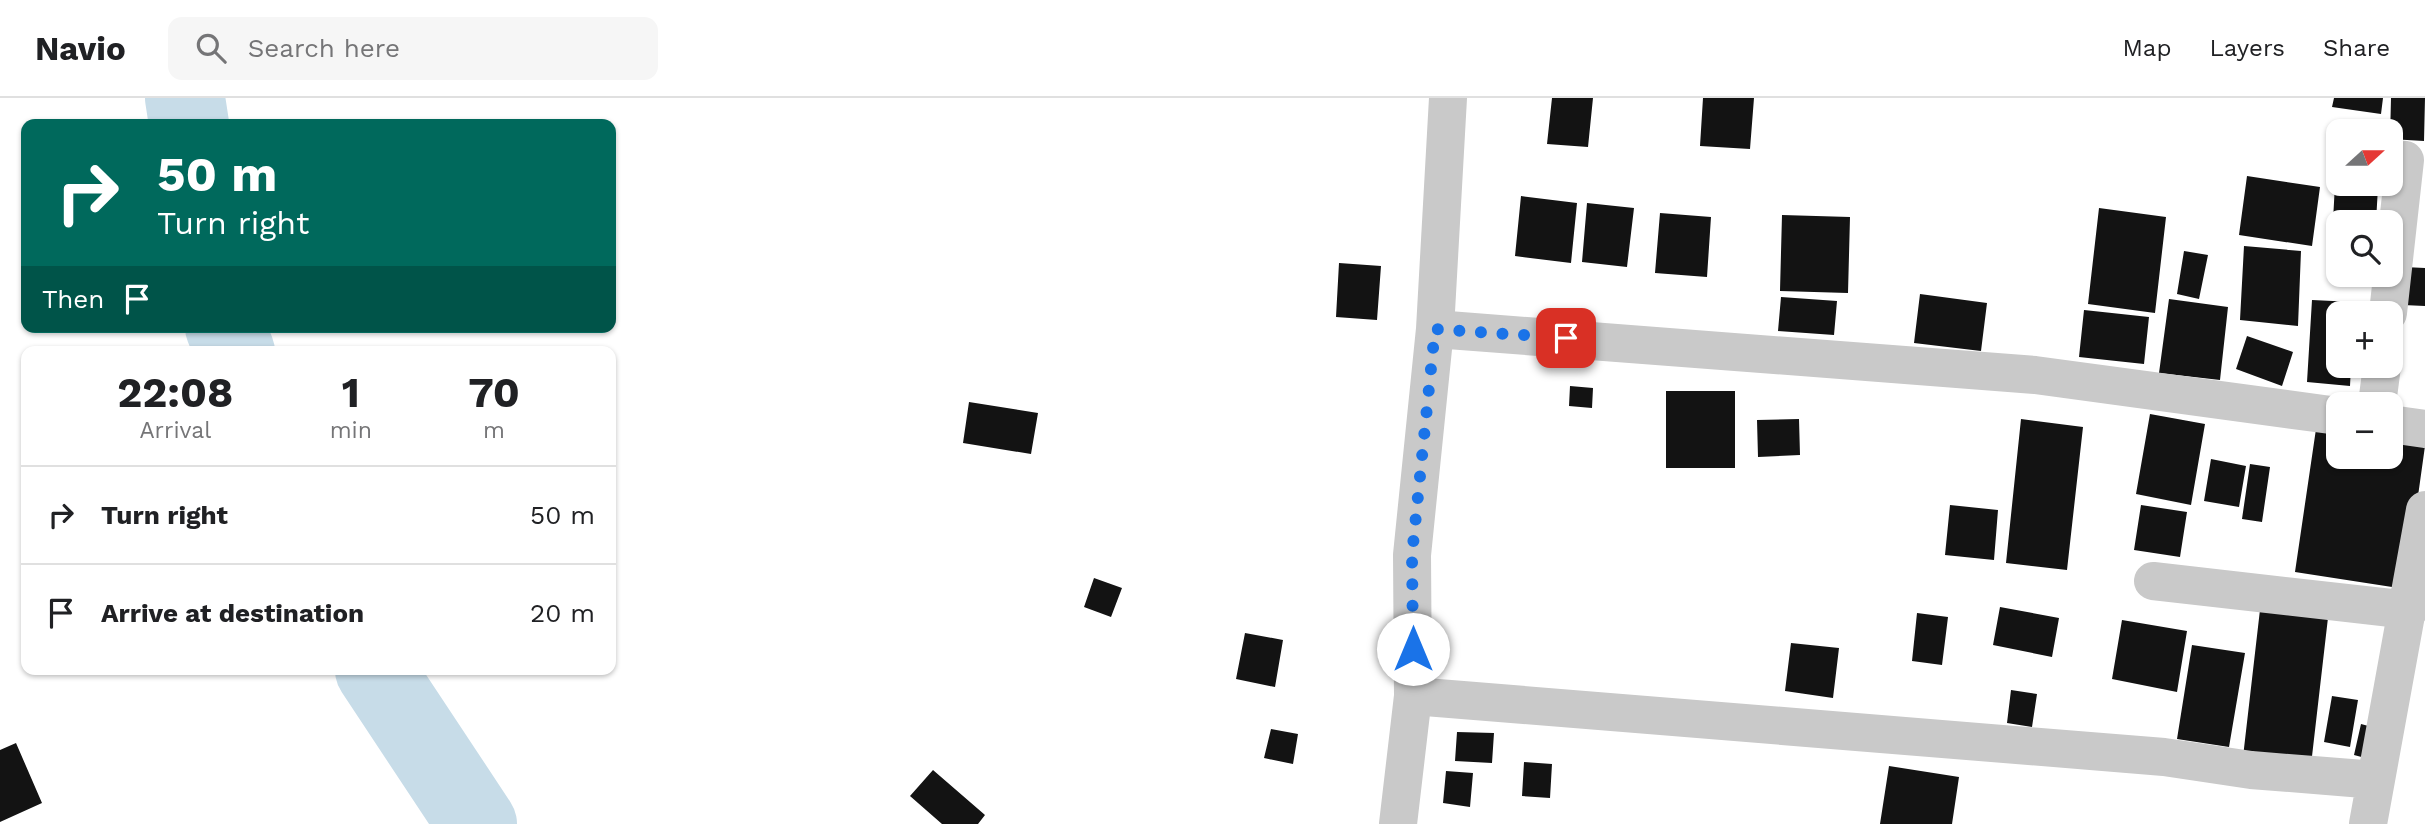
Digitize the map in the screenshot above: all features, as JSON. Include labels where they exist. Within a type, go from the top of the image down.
[{"type":"street","points":[[1398,824],[1413,696],[1412,555],[1435,329],[1448,98]]},
{"type":"street","points":[[2389,301],[2405,160]]},
{"type":"street","points":[[1435,329],[2035,375],[2326,414]]},
{"type":"street","points":[[2403,426],[2425,429]]},
{"type":"street","points":[[2368,824],[2409,610],[2425,510]]},
{"type":"street","points":[[2153,581],[2409,610]]},
{"type":"street","points":[[1413,696],[2164,757],[2251,770],[2376,780]]},
{"type":"building","points":[[1552,98],[1593,98],[1588,147],[1547,144]]},
{"type":"building","points":[[1703,98],[1754,98],[1750,149],[1700,146]]},
{"type":"building","points":[[2334,98],[2383,98],[2381,114],[2332,107]]},
{"type":"building","points":[[2391,98],[2425,98],[2424,141],[2403,140],[2403,119],[2390,119]]},
{"type":"building","points":[[2247,176],[2320,187],[2312,246],[2239,235]]},
{"type":"building","points":[[1521,196],[1577,203],[1571,263],[1515,256]]},
{"type":"building","points":[[2334,196],[2377,196],[2377,210],[2334,210]]},
{"type":"building","points":[[1587,203],[1634,208],[1627,267],[1582,262]]},
{"type":"building","points":[[2099,208],[2166,217],[2155,313],[2088,304]]},
{"type":"building","points":[[1660,213],[1711,217],[1707,277],[1655,273]]},
{"type":"building","points":[[1782,215],[1850,217],[1848,293],[1780,291]]},
{"type":"building","points":[[2244,246],[2301,251],[2298,326],[2240,320]]},
{"type":"building","points":[[2184,251],[2208,255],[2199,299],[2177,294]]},
{"type":"building","points":[[1339,263],[1381,266],[1377,320],[1336,317]]},
{"type":"building","points":[[2404,267],[2425,268],[2425,306],[2403,305]]},
{"type":"building","points":[[1920,294],[1987,303],[1981,351],[1914,343]]},
{"type":"building","points":[[1781,297],[1837,301],[1834,335],[1778,331]]},
{"type":"building","points":[[2169,299],[2228,307],[2220,380],[2159,373]]},
{"type":"building","points":[[2312,300],[2333,301],[2326,301],[2326,378],[2350,378],[2350,386],[2307,382]]},
{"type":"building","points":[[2084,310],[2149,317],[2144,364],[2079,357]]},
{"type":"building","points":[[2247,336],[2293,352],[2282,386],[2236,369]]},
{"type":"building","points":[[1570,386],[1593,388],[1592,408],[1569,406]]},
{"type":"building","points":[[1666,391],[1735,391],[1735,468],[1666,468]]},
{"type":"building","points":[[969,402],[1038,413],[1031,454],[963,443]]},
{"type":"building","points":[[2150,414],[2205,424],[2191,505],[2136,494]]},
{"type":"building","points":[[1799,419],[1800,455],[1758,457],[1757,420]]},
{"type":"building","points":[[2021,419],[2083,427],[2067,570],[2006,563]]},
{"type":"building","points":[[2316,429],[2326,431],[2326,469],[2403,469],[2403,443],[2425,446],[2405,589],[2295,572]]},
{"type":"building","points":[[2211,459],[2246,466],[2239,507],[2204,501]]},
{"type":"building","points":[[2250,464],[2270,467],[2262,522],[2242,519]]},
{"type":"building","points":[[1950,505],[1998,510],[1994,560],[1945,555]]},
{"type":"building","points":[[2141,505],[2187,512],[2180,557],[2134,550]]},
{"type":"building","points":[[1094,578],[1122,588],[1111,617],[1084,607]]},
{"type":"building","points":[[2261,601],[2329,609],[2311,765],[2243,757]]},
{"type":"building","points":[[2000,607],[2059,618],[2052,657],[1993,645]]},
{"type":"building","points":[[1917,613],[1948,617],[1942,665],[1912,661]]},
{"type":"building","points":[[2122,620],[2187,631],[2177,692],[2112,679]]},
{"type":"building","points":[[1245,633],[1283,640],[1275,687],[1236,679]]},
{"type":"building","points":[[1791,643],[1839,648],[1833,698],[1785,691]]},
{"type":"building","points":[[2192,645],[2245,653],[2229,747],[2177,739]]},
{"type":"building","points":[[2011,690],[2037,694],[2032,727],[2007,723]]},
{"type":"building","points":[[2332,696],[2358,700],[2350,747],[2324,742]]},
{"type":"building","points":[[2361,724],[2376,728],[2369,759],[2354,755]]},
{"type":"building","points":[[1271,729],[1298,734],[1293,764],[1264,758]]},
{"type":"building","points":[[1457,732],[1494,733],[1492,763],[1455,761]]},
{"type":"building","points":[[16,743],[42,803],[0,822],[0,750]]},
{"type":"building","points":[[1524,762],[1552,764],[1550,798],[1522,796]]},
{"type":"building","points":[[1889,766],[1959,777],[1952,824],[1880,824]]},
{"type":"building","points":[[933,770],[985,815],[978,824],[942,824],[910,796]]},
{"type":"building","points":[[1446,771],[1473,773],[1470,807],[1443,803]]},
{"type":"waterway","points":[[185,98],[188,119]]},
{"type":"waterway","points":[[227,333],[233,346]]},
{"type":"waterway","points":[[378,675],[477,824]]},
{"type":"route","points":[[1413,649],[1412,555],[1435,329],[1566,338]]}]
